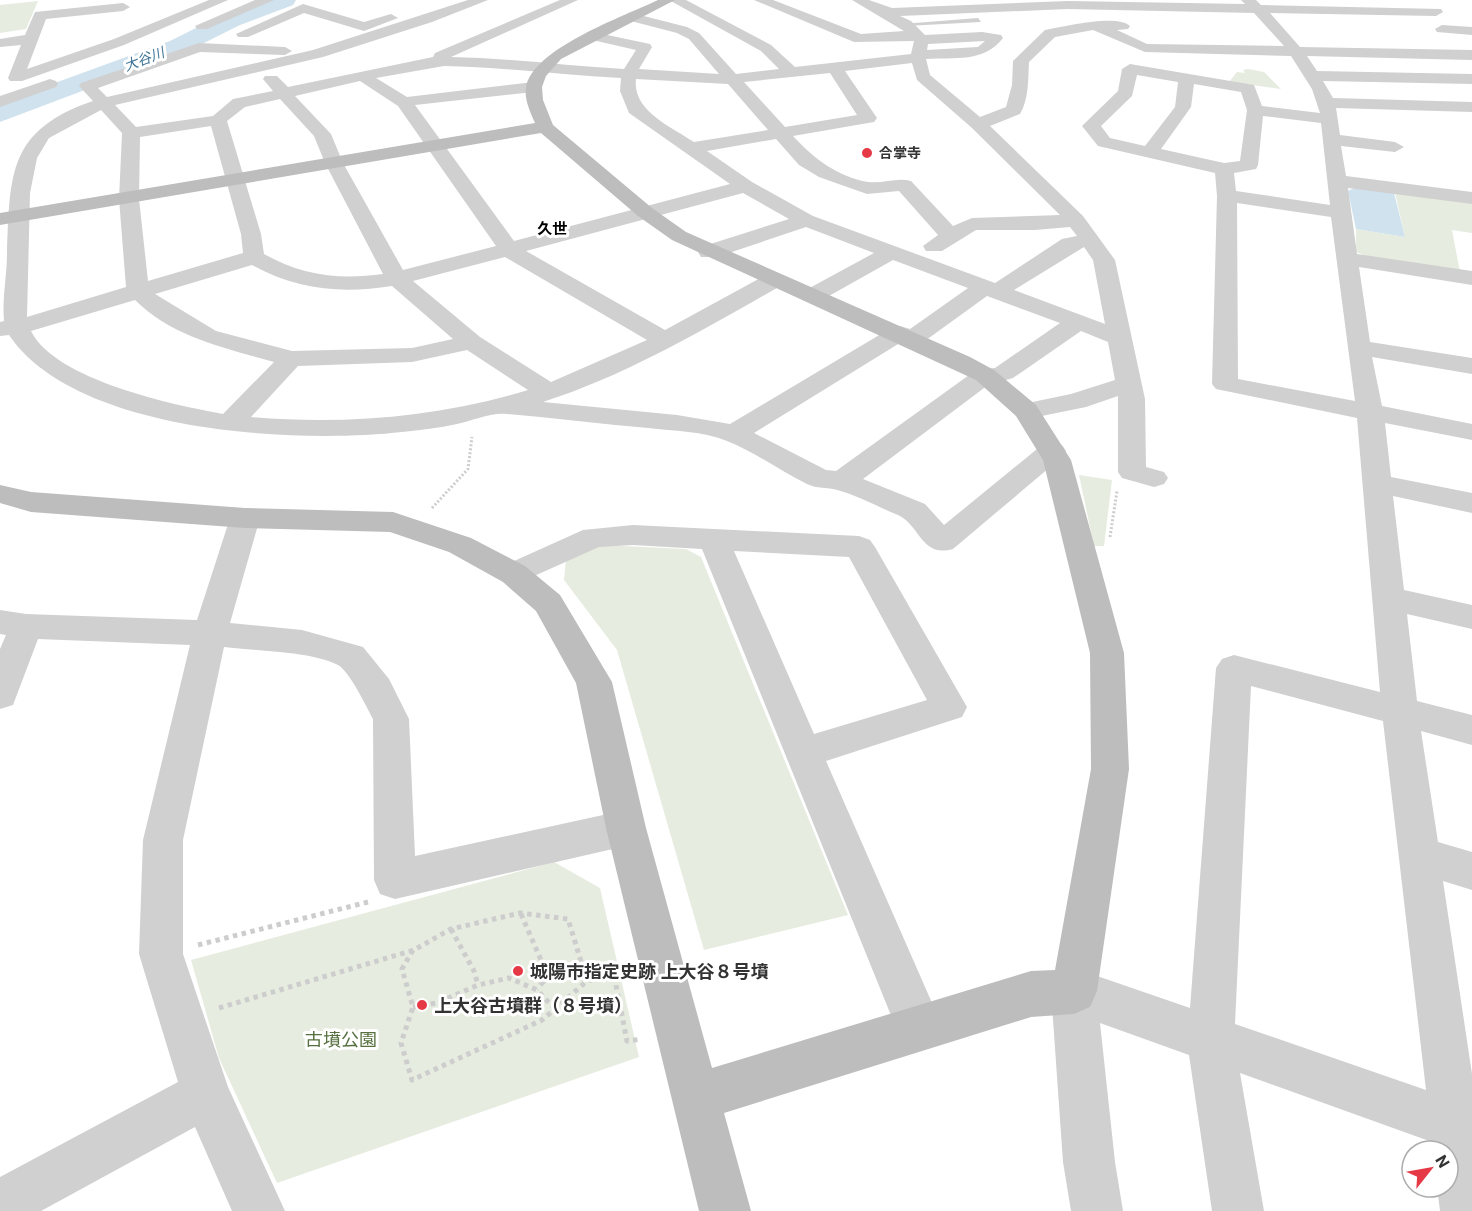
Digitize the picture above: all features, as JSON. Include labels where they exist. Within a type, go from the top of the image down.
[{"type":"street","points":[[8,80],[48,0]]},
{"type":"street","points":[[192,30],[267,0]]},
{"type":"street","points":[[481,0],[462,1],[325,38],[318,45],[260,69],[133,94],[70,117],[39,136],[25,162],[10,219],[8,328],[40,358],[97,391],[157,411],[230,423],[308,429],[396,423],[505,406],[609,369],[774,280]]},
{"type":"street","points":[[471,342],[412,355],[291,358],[207,336],[153,305],[138,290],[129,199],[131,133],[87,86],[199,46],[216,48],[318,45],[377,39],[481,0]]},
{"type":"street","points":[[131,133],[218,120],[239,104],[423,63],[570,0]]},
{"type":"street","points":[[668,0],[556,56],[538,78],[535,100],[545,127],[645,212],[679,236],[709,252],[907,336],[987,377],[1027,411],[1057,460],[1107,653],[1110,769],[1074,991],[1089,1162],[1097,1211]]},
{"type":"street","points":[[676,0],[766,48],[791,72]]},
{"type":"street","points":[[761,0],[859,39],[916,42]]},
{"type":"street","points":[[859,0],[916,42],[923,77],[978,124],[1076,220],[1104,260],[1121,338],[1143,475]]},
{"type":"street","points":[[864,0],[890,12],[1065,2],[1273,24],[1472,55]]},
{"type":"street","points":[[40,15],[122,19],[209,2]]},
{"type":"street","points":[[1065,2],[1094,26],[1145,48],[1273,24],[1395,6],[1434,6],[1440,31]]},
{"type":"street","points":[[216,48],[303,8],[364,27]]},
{"type":"street","points":[[632,17],[674,27],[694,36],[806,161],[826,173],[867,188],[904,185],[939,226],[952,235]]},
{"type":"street","points":[[8,80],[122,19]]},
{"type":"street","points":[[1273,24],[1325,109],[1337,181],[1358,347],[1370,413],[1400,711],[1462,1128],[1466,1211]]},
{"type":"street","points":[[978,124],[1014,110],[1020,85],[1021,62],[1050,33],[1094,26],[1140,26]]},
{"type":"street","points":[[1440,31],[1472,31]]},
{"type":"street","points":[[1440,31],[1472,44]]},
{"type":"street","points":[[242,35],[289,37]]},
{"type":"street","points":[[592,36],[645,47],[627,74],[629,98],[635,109],[745,186],[806,219],[889,253],[1121,338]]},
{"type":"street","points":[[0,43],[30,39]]},
{"type":"street","points":[[404,102],[538,78],[627,74],[731,79],[835,68],[916,42]]},
{"type":"street","points":[[0,102],[163,43]]},
{"type":"street","points":[[423,63],[496,62],[538,78]]},
{"type":"street","points":[[691,148],[868,118],[835,68]]},
{"type":"street","points":[[260,69],[285,92],[322,134],[334,164],[397,279],[471,342],[548,391]]},
{"type":"street","points":[[1130,69],[1248,88],[1255,110],[1249,165],[1224,169],[1104,142],[1091,126],[1126,93],[1130,69]]},
{"type":"street","points":[[362,76],[404,102],[508,250],[665,340]]},
{"type":"street","points":[[1150,152],[1183,107],[1186,77]]},
{"type":"street","points":[[1325,109],[1472,79]]},
{"type":"street","points":[[1255,110],[1472,107]]},
{"type":"street","points":[[1325,109],[1395,147]]},
{"type":"street","points":[[218,120],[237,180],[251,234],[254,257]]},
{"type":"street","points":[[10,219],[545,127]]},
{"type":"street","points":[[1224,169],[1227,196],[1225,384],[1472,432]]},
{"type":"street","points":[[1337,181],[1472,198]]},
{"type":"street","points":[[8,328],[254,257],[280,273],[320,284],[371,283],[397,279],[745,186]]},
{"type":"street","points":[[1227,196],[1341,213]]},
{"type":"street","points":[[709,252],[806,219]]},
{"type":"street","points":[[911,261],[972,224],[1035,224],[1076,220]]},
{"type":"street","points":[[734,433],[1070,244],[1089,238]]},
{"type":"street","points":[[812,296],[889,253]]},
{"type":"street","points":[[1348,259],[1472,278]]},
{"type":"street","points":[[842,481],[987,377],[1004,373],[1078,322]]},
{"type":"street","points":[[1358,347],[1472,366]]},
{"type":"street","points":[[230,423],[291,358]]},
{"type":"street","points":[[1027,411],[1077,401],[1129,384]]},
{"type":"street","points":[[505,406],[677,423],[734,433],[820,478],[842,481],[914,511],[942,542],[1052,451]]},
{"type":"street","points":[[1377,483],[1472,503]]},
{"type":"street","points":[[0,494],[31,502],[245,518],[393,522],[460,545],[514,573],[548,603],[594,682],[626,828],[725,1211]]},
{"type":"street","points":[[245,518],[210,633],[163,840],[161,954],[206,1094],[259,1211]]},
{"type":"street","points":[[514,573],[594,537],[633,535],[859,547],[950,707],[804,753]]},
{"type":"street","points":[[712,539],[920,1028]]},
{"type":"street","points":[[1388,598],[1472,617]]},
{"type":"street","points":[[0,695],[13,624],[210,633],[302,644],[351,656],[369,681],[391,720],[395,880],[626,828]]},
{"type":"street","points":[[1238,1211],[1211,1041],[1234,668],[1472,730]]},
{"type":"street","points":[[1420,856],[1472,871]]},
{"type":"street","points":[[696,1097],[1031,994],[1074,991],[1462,1128]]},
{"type":"street","points":[[0,1205],[206,1094]]},
{"type":"lane","points":[[916,42],[978,20]]},
{"type":"path","points":[[430,510],[468,469],[475,412]]},
{"type":"path","points":[[1081,551],[1108,549],[1118,481],[1143,475]]},
{"type":"path","points":[[161,954],[381,899],[395,880]]},
{"type":"path","points":[[520,913],[541,960],[543,982],[537,990]]},
{"type":"path","points":[[222,1018],[219,1006],[314,982],[414,950],[452,929],[520,913],[568,919],[587,981]]},
{"type":"path","points":[[452,929],[456,944],[478,975],[478,985]]},
{"type":"path","points":[[414,950],[402,969],[413,1006],[401,1043],[412,1080],[542,1020],[587,981],[614,975],[627,1041]]},
{"type":"path","points":[[413,1006],[437,1003],[478,985],[509,978],[537,990],[555,1009]]},
{"type":"green space","points":[[38,1],[26,29],[0,33],[0,5]]},
{"type":"green space","points":[[1243,70],[1264,72],[1281,89],[1229,82],[1237,72],[1245,73]]},
{"type":"green space","points":[[1395,193],[1472,202],[1472,233],[1452,230],[1460,272],[1371,258],[1356,252],[1356,229],[1405,237]]},
{"type":"green space","points":[[1079,475],[1112,480],[1104,546],[1094,546]]},
{"type":"green space","points":[[602,545],[686,549],[701,557],[848,915],[704,950],[617,650],[564,580],[566,558]]},
{"type":"green space","name":"古墳公園","points":[[554,862],[600,888],[639,1057],[277,1183],[219,1058],[191,960]]},
{"type":"water","points":[[1356,187],[1394,193],[1405,237],[1356,229],[1348,191]]},
{"type":"waterway","name":"大谷川","points":[[0,113],[179,46],[231,20],[285,0]]},
{"type":"place","name":"合掌寺","points":[[867,153]]},
{"type":"place","name":"城陽市指定史跡 上大谷８号墳","points":[[518,971]]},
{"type":"place","name":"上大谷古墳群（８号墳）","points":[[422,1005]]},
{"type":"district","name":"久世","points":[[552,229]]}]
